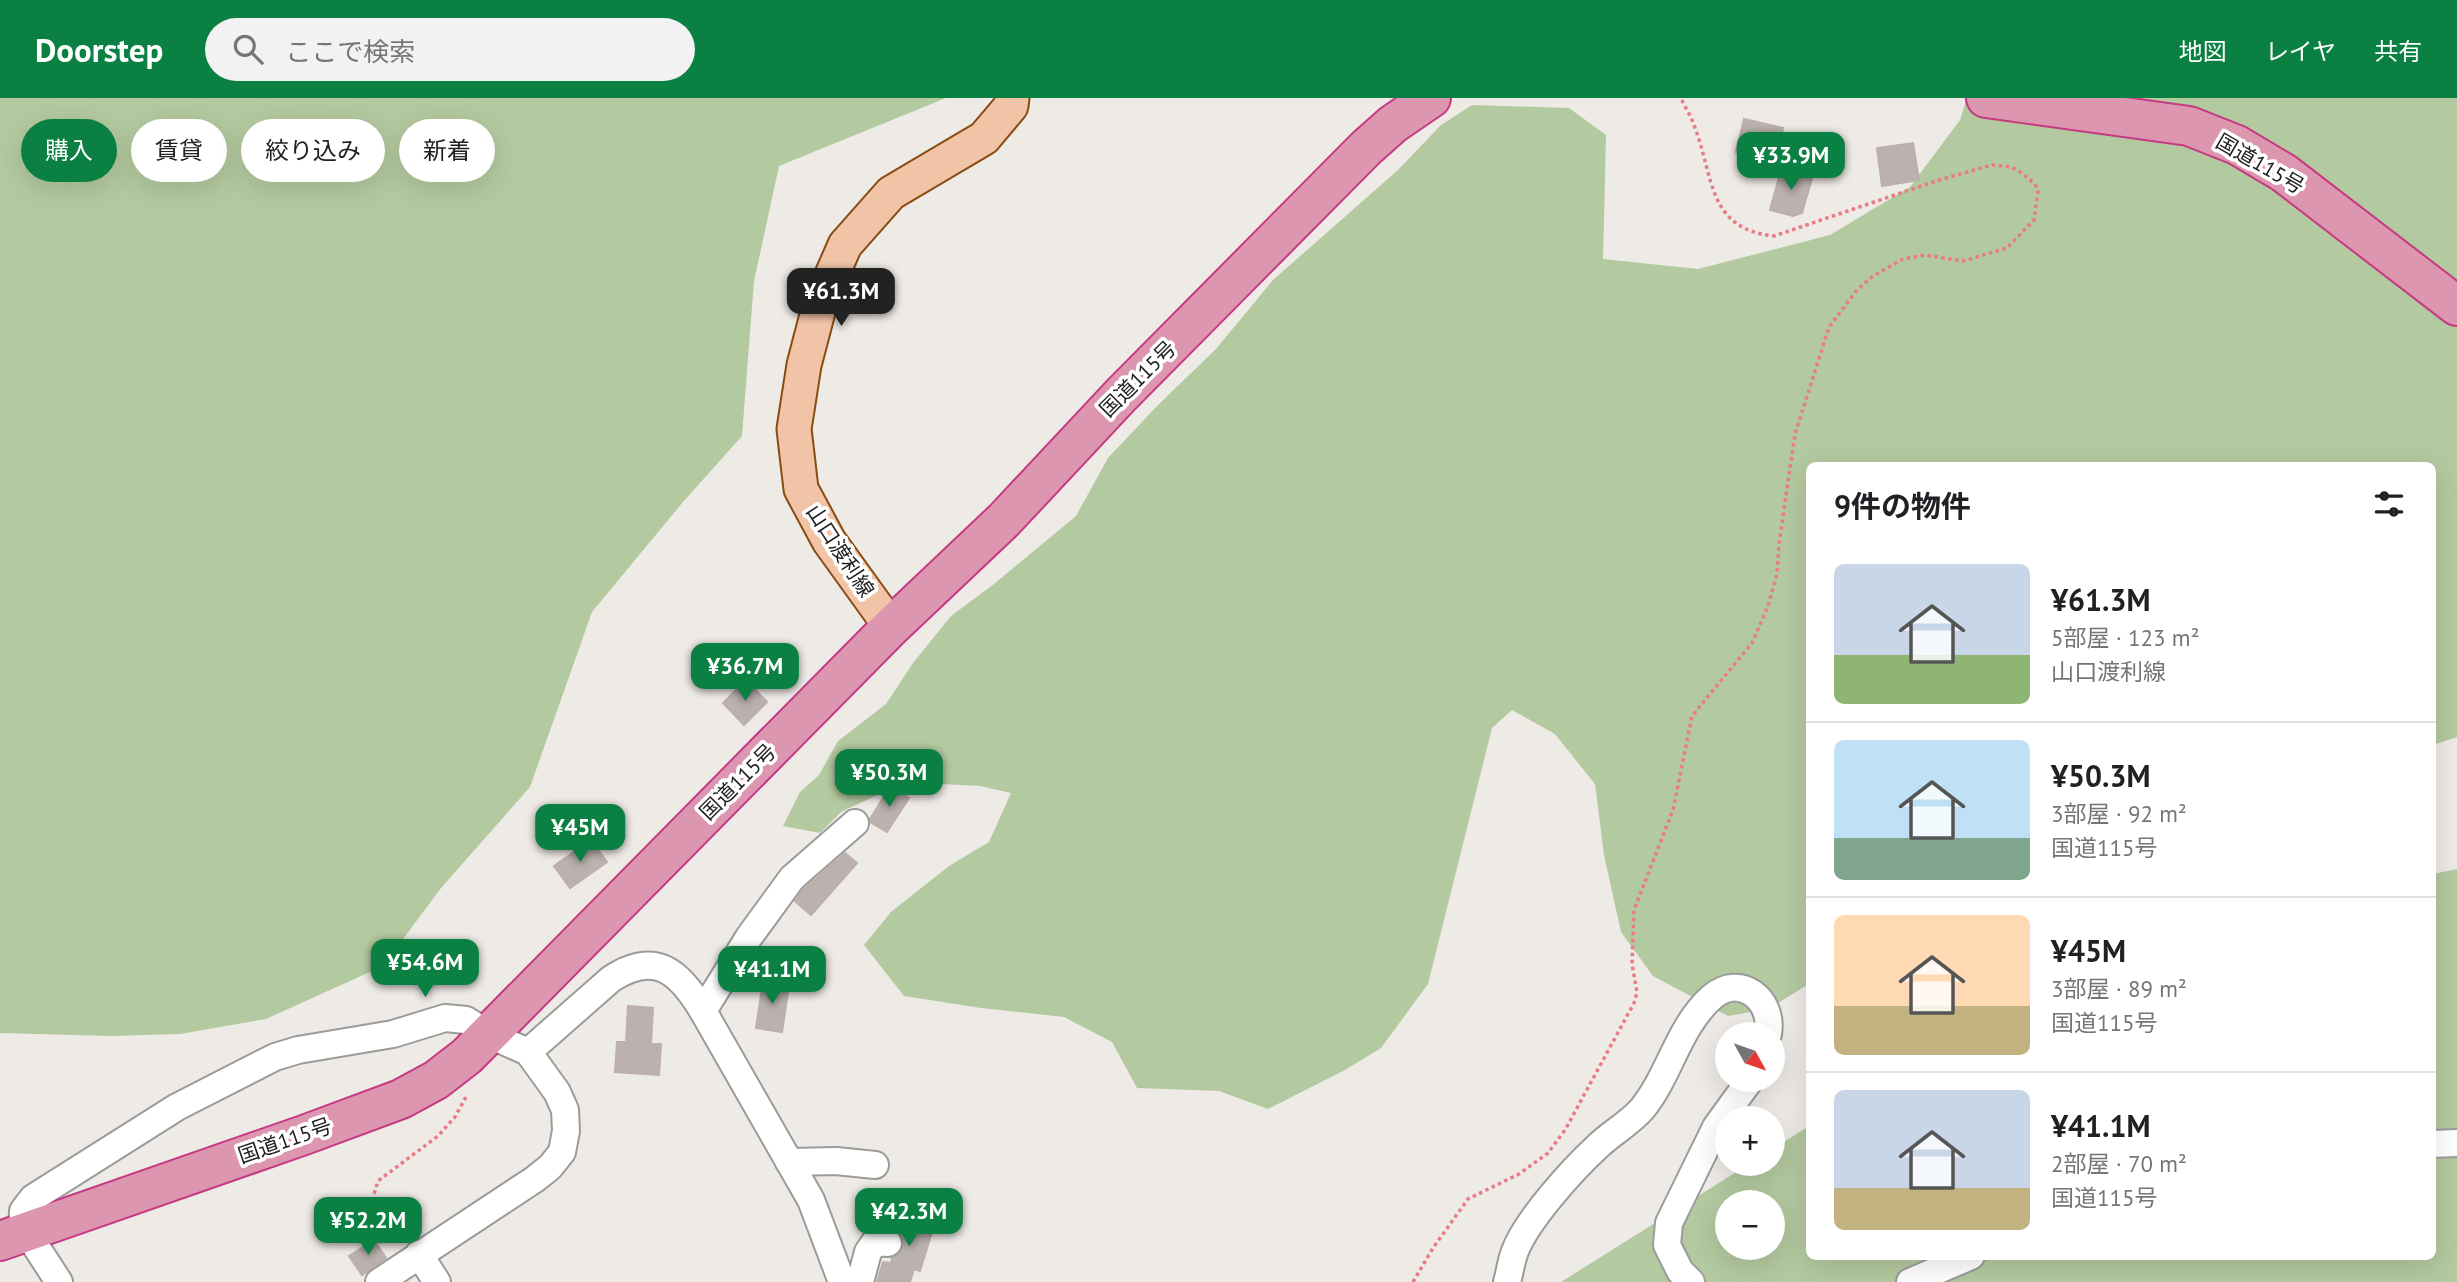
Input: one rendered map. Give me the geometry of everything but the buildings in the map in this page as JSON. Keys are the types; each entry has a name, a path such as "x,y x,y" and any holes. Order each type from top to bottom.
{"highway":[{"name":"国道115号","path":"18,1235 401,1099 436,1080 479,1046 891,626 1004,520 1121,395 1366,148 1393,124 1431,98"},
{"name":"国道115号","path":"1986,98 2083,105 2189,126 2237,145 2284,173 2457,306"}],"main road":[{"name":"山口渡利線","path":"891,626 829,541 801,489 794,429 804,365 821,300 845,245 891,193 984,138 1011,106 1012,98"}],"street":[{"path":"703,1011 749,937 792,878 855,823"},
{"path":"528,1052 623,971 644,964 662,966 671,972 690,989 811,1200 842,1282"},
{"path":"1507,1282 1513,1253 1523,1233 1597,1146 1641,1110 1662,1082 1683,1034 1712,998 1727,990 1743,989 1754,992 1768,1010 1768,1022"},
{"path":"59,1282 41,1256 18,1235 23,1211 33,1198 44,1190 177,1108 275,1058 298,1050 393,1034 445,1018 466,1020 479,1046 528,1052 557,1092 565,1110 566,1131 562,1152 550,1167 535,1179 416,1255 379,1282"},
{"path":"1691,1282 1680,1271 1667,1245 1669,1223 1716,1127 1741,1092"},
{"path":"2436,1144 2457,1143"},
{"path":"789,1161 836,1161 875,1165"},
{"path":"860,1282 868,1252 875,1242 888,1243"},
{"path":"416,1255 437,1282"},
{"path":"1910,1282 1962,1260"}],"path":[{"path":"1413,1282 1433,1248 1468,1199 1519,1174 1548,1153 1565,1130 1634,1003 1637,992 1632,964 1634,910 1673,810 1692,716 1752,643 1768,606 1777,574 1795,434 1829,327 1857,290 1872,276 1903,259 1925,255 1963,261 1989,255 2007,248 2034,220 2038,192 2035,184 2011,167 1992,165 1939,180 1774,236 1744,229 1728,218 1711,188 1695,127 1681,98"},
{"path":"416,1255 376,1202 374,1194 378,1181 438,1136 455,1117 468,1092 479,1046"}],"green space":[{"path":"0,98 946,98 779,166 754,281 742,436 592,612 530,787 441,888 383,966 266,1019 180,1034 111,1036 0,1033"},
{"path":"1967,98 2457,98 2457,737 2436,744 2436,462 1806,462 1806,986 1768,1009 1728,1016 1653,976 1621,932 1604,855 1595,784 1555,734 1512,710 1492,728 1428,984 1381,1048 1345,1070 1268,1109 1219,1091 1137,1088 1112,1042 1064,1017 904,996 864,945 891,912 949,866 989,842 1011,793 980,786 905,782 841,812 820,833 783,826 800,792 819,775 838,741 886,704 913,663 951,616 1076,516 1108,458 1216,349 1273,280 1398,170 1441,125 1472,105 1569,108 1606,135 1603,259 1698,269 1830,235 1910,187 1960,120"},
{"path":"2457,869 2457,1282 1561,1282 1730,1176 1785,1176 1785,1141 1806,1128 1806,1260 2436,1260 2436,873"}]}
